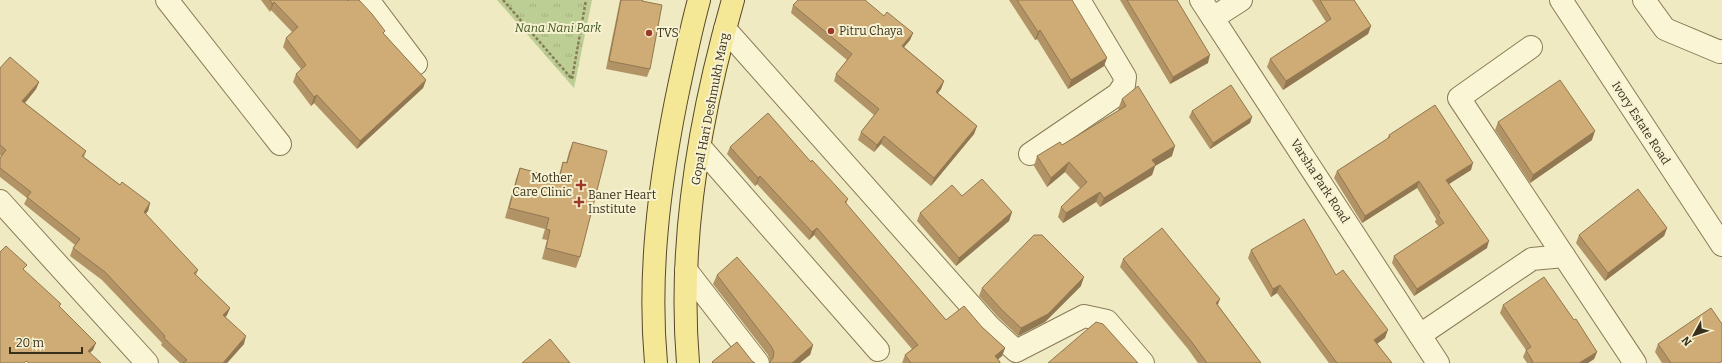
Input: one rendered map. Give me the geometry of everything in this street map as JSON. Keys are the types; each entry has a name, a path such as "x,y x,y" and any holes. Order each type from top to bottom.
{"main road":[{"path":"656,363 653,276 665,158 682,70 699,0"},
{"name":"Gopal Hari Deshmukh Marg","path":"688,363 686,270 697,163 714,77 733,0"}],"street":[{"path":"167,0 280,144"},
{"path":"368,0 416,64"},
{"path":"1030,154 1118,94 1124,85 1125,77 1079,0"},
{"path":"1207,9 1241,0"},
{"name":"Ivory Estate Road","path":"1561,0 1722,246"},
{"path":"1644,0 1665,29 1720,52 1722,51"},
{"name":"Varsha Park Road","path":"1207,9 1438,363"},
{"path":"725,29 989,326 1016,351 1084,316 1107,321 1143,363"},
{"path":"1531,47 1459,98 1635,363"},
{"path":"700,147 878,350"},
{"path":"0,201 147,363"},
{"path":"1420,335 1532,259 1564,256"},
{"path":"686,270 758,363"}],"path":[{"path":"503,0 572,79 586,0"}],"green space":[{"name":"Nana Nani Park","path":"497,0 592,0 574,88"}],"building":[{"path":"270,0 359,0 385,31 383,33 426,80 360,141 317,95 314,97 296,74 306,65 286,38 298,27 274,2 272,4"},
{"path":"621,0 643,0 642,1 662,5 650,69 609,61"},
{"path":"798,0 865,0 884,16 887,12 913,33 902,46 944,81 936,92 977,126 934,178 884,136 877,145 861,132 879,109 836,74 852,54 793,5"},
{"path":"1017,0 1072,0 1107,58 1071,80 1040,30 1038,32"},
{"path":"1127,0 1177,0 1210,55 1173,77"},
{"path":"1320,0 1354,0 1371,26 1286,81 1270,59 1331,19"},
{"path":"10,57 39,82 22,101 86,151 82,156 120,185 122,182 150,203 144,212 198,270 194,273 230,308 223,315 246,336 223,363 183,363 187,360 164,338 165,336 105,272 73,248 80,239 27,197 31,192 0,168 0,158 6,150 0,145 0,68"},
{"path":"1560,80 1595,131 1533,175 1498,122"},
{"path":"1231,85 1252,117 1213,143 1192,111"},
{"path":"1138,86 1175,146 1152,160 1156,165 1104,198 1100,192 1066,213 1061,207 1087,182 1069,162 1051,178 1037,156 1060,142 1062,145 1126,106 1122,99"},
{"path":"1435,105 1473,163 1446,180 1489,241 1417,289 1394,256 1444,223 1438,215 1440,213 1419,181 1365,216 1337,171 1390,137 1389,135"},
{"path":"768,113 811,162 812,160 848,199 845,202 946,320 964,306 982,327 1005,348 995,356 1000,363 911,363 905,355 918,345 817,228 812,232 760,176 758,178 730,147"},
{"path":"573,142 607,151 580,257 546,248 550,230 546,229 549,218 509,208 520,168 559,179 563,162 567,163"},
{"path":"982,179 1012,212 959,258 920,213 952,185 962,196"},
{"path":"1638,189 1667,228 1608,273 1579,235"},
{"path":"1304,219 1336,275 1343,270 1388,330 1374,340 1392,363 1337,363 1280,285 1273,289 1251,250"},
{"path":"1162,228 1220,299 1216,303 1261,363 1207,363 1191,341 1123,259"},
{"path":"1034,235 1042,235 1084,277 1048,314 1021,328 982,288"},
{"path":"6,246 27,265 23,269 61,304 59,306 96,343 88,351 101,363 29,363 26,361 24,363 0,363 0,252"},
{"path":"737,257 813,345 792,363 769,363 773,358 774,352 771,346 717,275"},
{"path":"1544,277 1574,320 1576,319 1597,352 1579,363 1531,363 1533,362 1526,350 1531,347 1503,305"},
{"path":"1711,308 1722,324 1722,361 1719,363 1671,363 1658,344"},
{"path":"1096,322 1103,324 1138,363 1048,363"},
{"path":"550,339 570,363 522,363"},
{"path":"737,342 755,363 712,362"}],"place":[{"name":"Pitru Chaya","path":"831,31"},
{"name":"TVS","path":"649,33"},
{"name":"Mother Care Clinic","path":"581,185"},
{"name":"Baner Heart Institute","path":"579,202"}]}
